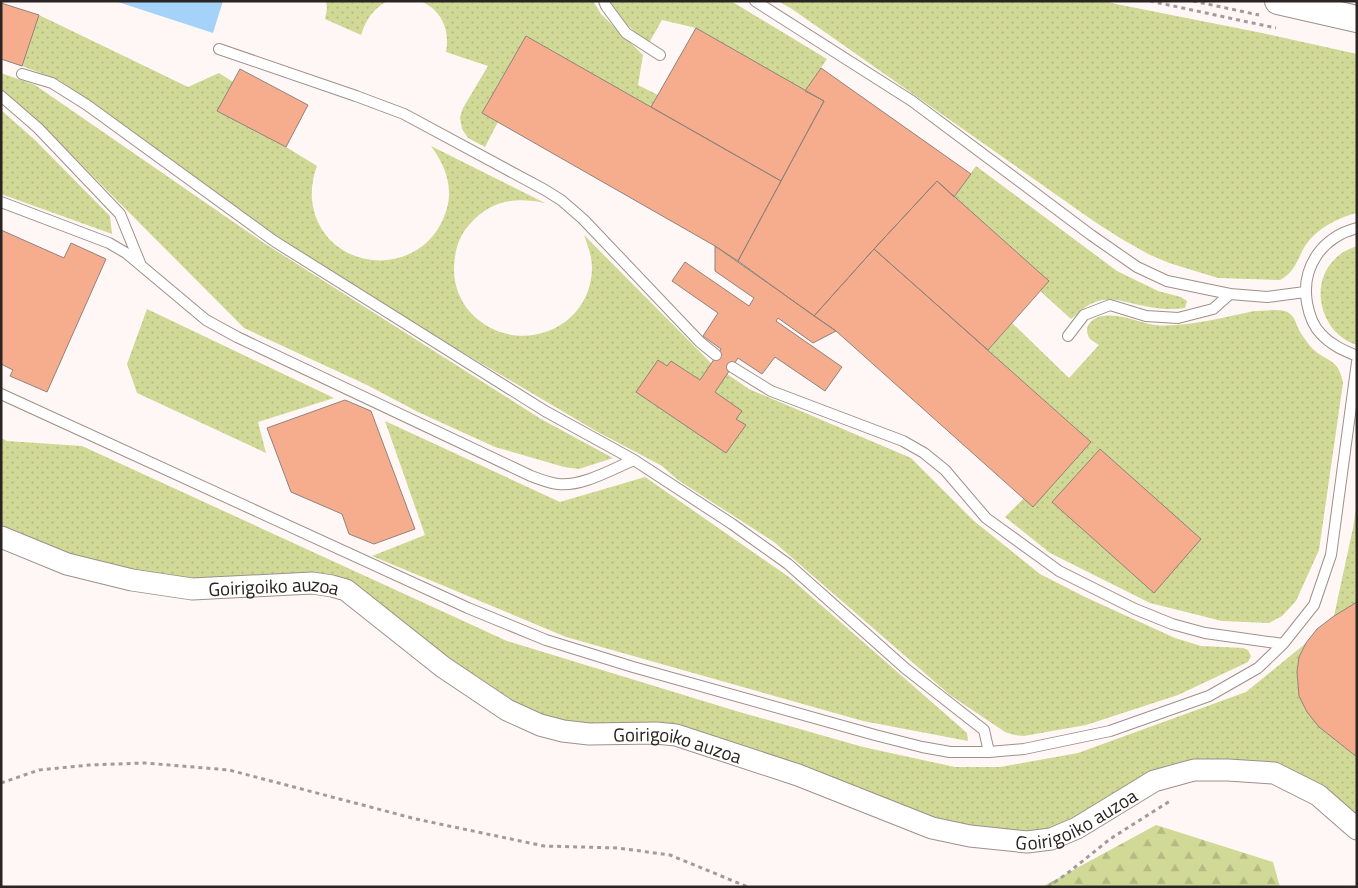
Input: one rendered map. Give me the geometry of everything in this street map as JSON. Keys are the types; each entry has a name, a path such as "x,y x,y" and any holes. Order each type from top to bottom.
{"street":[{"path":"1278,1 1357,19"},
{"name":"Goirigoiko auzoa","path":"1,537 67,564 132,580 192,590 312,583 346,590 443,667 507,710 540,725 563,731 589,734 656,733 676,735 798,775 932,828 970,836 1027,842 1051,839 1077,828 1154,781 1194,770 1228,770 1274,773 1318,795 1357,829"}],"lane":[{"path":"604,1 626,33 660,55"},
{"path":"755,1 912,101 1137,267 1167,281 1230,294 1267,297 1305,292"},
{"path":"218,49 404,114 545,190 561,200 583,220 700,342 716,355"},
{"path":"22,74 52,83 87,106 274,241 545,410 634,460 732,524 788,564 906,669 984,730 989,752"},
{"path":"1,96 38,128 120,214 142,266"},
{"path":"1,202 109,243 126,253 206,320 237,337 531,476 557,484 574,484 634,460"},
{"path":"1357,228 1335,236 1319,251 1309,270 1305,292 1309,314 1320,333 1337,348 1357,356"},
{"path":"1068,336 1084,315 1110,305 1146,316 1178,318 1213,310 1230,294"},
{"path":"1,394 468,608 546,640 633,667 922,747 950,752 989,752 1024,749 1110,731 1209,696 1258,668 1283,644 1314,605 1331,555 1357,362"},
{"path":"732,367 772,391 903,441 924,454 945,470 986,518 1059,571 1135,609 1172,624 1205,633 1283,644"}],"path":[{"path":"1150,1 1282,29"},
{"path":"1,782 39,770 89,765 146,764 229,770 416,819 544,846 618,848 670,855 748,887"},
{"path":"1048,887 1110,840 1178,797"}],"green space":[{"path":"326,1 388,1 378,7 371,15 361,35 325,19"},
{"path":"421,1 593,1 601,14 643,55 638,85 658,95 651,107 526,36 482,113 498,122 485,147 468,138 462,129 460,117 463,108 488,66 446,52 447,36 443,22 434,10"},
{"path":"609,1 731,1 827,59 805,91 696,28 662,20 649,43 627,24"},
{"path":"778,1 1106,1 1357,54 1357,213 1335,221 1315,234 1305,246 1298,261 1289,273 1280,280 1218,278 1169,263 1148,254 1095,222"},
{"path":"39,15 188,87 219,73 233,82 218,111 286,147 317,166 314,174 312,200 319,224 332,242 350,254 371,260 392,259 413,252 431,238 444,217 449,198 449,189 445,171 431,146 545,203 523,200 495,205 477,217 459,240 454,264 456,287 466,308 488,326 507,334 527,336 547,332 564,322 579,308 588,290 592,268 590,252 584,235 711,363 749,389 911,458 974,521 1040,574 1085,597 1175,638 1201,646 1243,648 1248,650 1251,656 1248,662 1178,695 1086,725 1024,736 1005,732 950,695 774,542 678,480 662,466 596,431 457,349 298,251 59,80 22,66"},
{"path":"1,73 35,85 264,243 541,419 613,458 579,469 564,467 495,447 244,328 47,130 1,90"},
{"path":"1,110 35,140 110,216 112,234 1,194"},
{"path":"976,166 1117,271 1158,291 1181,297 1187,301 1185,308 1158,308 1117,300 1107,300 1090,304 1071,319 1040,291 1049,281 954,197"},
{"path":"1357,246 1357,345 1345,340 1327,321 1321,296 1322,283 1326,271 1339,255"},
{"path":"147,309 334,398 258,422 266,453 137,393 127,364"},
{"path":"1254,311 1286,311 1291,315 1310,346 1338,368 1343,383 1319,550 1296,601 1282,616 1269,623 1222,621 1150,603 1050,553 1005,517 1024,498 1033,506 1091,442 988,350 1012,323 1069,378 1099,345 1089,337 1087,328 1090,322 1099,317 1108,315 1166,326"},
{"path":"385,421 560,502 645,477 789,577 967,733 968,741 863,721 566,637 372,556 425,535"},
{"path":"1,438 7,441 82,446 507,641 736,711 863,747 955,767 1000,767 1078,753 1246,692 1306,643 1299,657 1297,672 1299,696 1319,727 1357,757 1357,829 1274,773 1194,770 1077,828 970,836 698,742 540,725 345,590 192,589 1,537"},
{"path":"1357,502 1357,602 1334,616 1353,528"},
{"path":"1156,825 1273,862 1280,887 1042,887"}],"water":[{"path":"115,1 223,1 213,33"}],"building":[{"path":"1,3 39,15 22,66 1,59"},
{"path":"696,28 824,101 781,181 651,107"},
{"path":"526,36 781,181 738,261 482,113"},
{"path":"821,68 971,174 954,197 937,181 814,316 738,261 824,101 805,91"},
{"path":"240,69 308,105 286,147 217,111"},
{"path":"937,181 1049,281 988,350 874,249"},
{"path":"1,230 64,258 71,243 106,259 47,392 10,376 13,370 1,364"},
{"path":"715,246 836,331 813,343 778,318 776,321 842,367 825,391 775,357 762,374 738,358 715,392 742,411 736,419 746,425 726,453 636,392 658,360 667,366 671,361 700,380 721,349 703,336 718,313 672,281 685,262 749,306 754,298 715,271"},
{"path":"874,249 1091,442 1033,507 836,331 814,316"},
{"path":"345,400 371,411 415,529 374,544 349,534 342,514 291,492 267,428"},
{"path":"1100,449 1201,539 1154,593 1052,502"},
{"path":"1357,602 1357,757 1319,727 1307,712 1299,696 1297,672 1299,657 1306,643 1317,629"}]}
